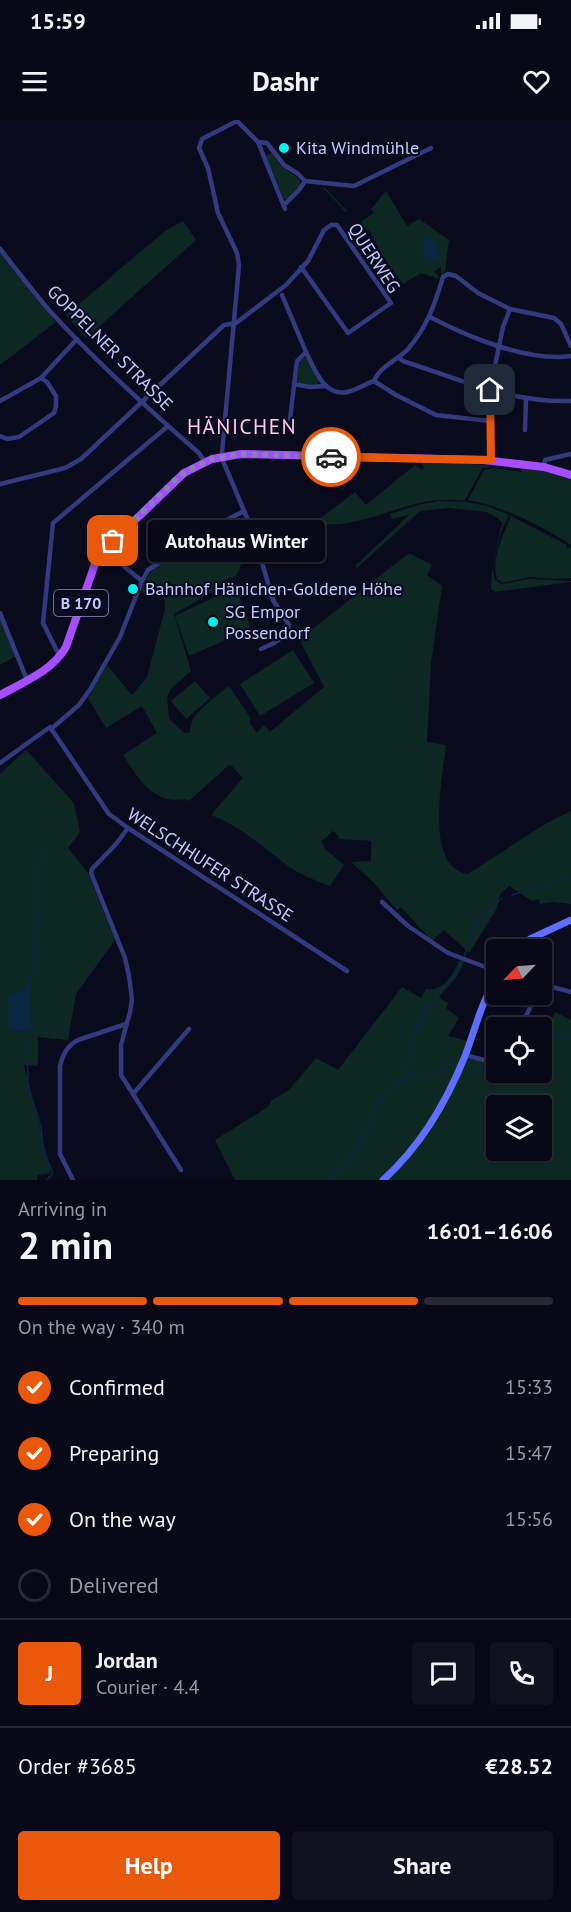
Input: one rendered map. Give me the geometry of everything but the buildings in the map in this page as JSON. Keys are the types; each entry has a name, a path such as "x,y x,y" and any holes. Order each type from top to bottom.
{"main road":[{"name":"B 170","path":"0,695 48,668 60,657 66,647 94,564 104,550 176,479 205,462 223,456 241,454 491,460 544,467 571,475"},
{"path":"530,939 571,920"},
{"path":"383,1180 423,1137 449,1091 486,998"}],"street":[{"path":"261,649 279,640 287,633 289,625 273,600 258,546 223,456 236,323 239,265 237,253 218,213 208,168 199,148 202,139 237,120 258,142 284,207 305,181"},
{"path":"258,142 267,142 284,165 305,181 354,186 431,148"},
{"name":"QUERWEG","path":"0,484 74,464 224,325 236,323 285,285 301,267 308,261 324,230 331,225 337,225 391,303 348,333 301,267"},
{"name":"GOPPELNER STRASSE","path":"0,249 49,310 141,403 199,453 205,462"},
{"path":"282,295 306,352 326,386 339,393 374,381 381,371 399,358 421,332 430,317 445,275 456,276 478,293 510,309 554,318 561,324 571,346"},
{"path":"491,460 490,390 499,345 510,309"},
{"path":"430,317 499,345 540,356 571,356"},
{"path":"0,401 41,378 77,339"},
{"path":"290,419 297,361 306,352"},
{"path":"399,358 490,390 526,399 571,401"},
{"path":"0,436 6,440 19,437 54,413 56,396 47,382 41,378"},
{"path":"374,381 435,415 490,421"},
{"path":"294,384 310,387 326,386"},
{"path":"525,430 526,399"},
{"path":"60,657 42,623 53,523 168,426"},
{"path":"544,467 545,460 571,454"},
{"path":"0,763 50,727 51,729 79,705 120,637 142,581 154,565 195,538 244,511"},
{"path":"104,550 142,581"},
{"path":"0,613 27,680"},
{"name":"WELSCHHUFER STRASSE","path":"51,729 110,814 347,971"},
{"path":"128,828 91,873 129,976 132,999 120,1045 119,1065 122,1080 181,1170"},
{"path":"382,902 408,926 448,953 486,967"},
{"path":"552,987 571,992"},
{"path":"73,1180 60,1154 60,1066 63,1056 71,1044 78,1040 126,1024"},
{"path":"133,1094 189,1029"},
{"path":"465,1055 486,1060"}],"green space":[{"path":"272,153 280,165 300,180 300,185 288,199 284,199 266,156"},
{"path":"386,191 407,226 419,219 449,240 445,272 442,275 441,266 434,272 439,279 421,273 403,284 381,253 370,232 359,223 374,213 371,209"},
{"path":"183,221 196,240 86,338 66,315 165,231"},
{"path":"0,252 56,322 0,365"},
{"path":"306,358 319,380 317,385 300,384 297,381 300,359"},
{"path":"425,461 496,466 482,468 465,500 425,502 358,521 318,524 317,521 355,492 366,505 415,465 423,470 422,464"},
{"path":"495,468 521,472 522,468 537,469 571,478 571,545 522,518 495,507 468,500 484,470"},
{"path":"438,501 466,502 487,506 509,515 501,532 492,567 502,523 498,518 486,512 449,508 420,511 357,568 355,566 409,515 392,519 390,514"},
{"path":"511,516 567,545 566,548 571,548 571,578 529,577 507,582 497,579 497,555"},
{"path":"200,550 215,561 247,552 236,576 227,579 218,589 174,614 191,671 170,690 167,697 169,719 184,733 189,733 193,719 200,711 229,686 250,717 250,723 257,733 264,725 270,732 324,687 298,637 310,631 409,553 432,565 427,575 442,586 431,664 427,742 446,745 439,818 440,838 445,856 454,868 468,874 545,824 571,811 571,904 553,902 540,904 539,899 532,901 509,886 500,894 496,910 469,953 444,930 432,941 401,907 397,910 373,882 351,862 371,861 371,841 340,839 332,831 321,841 324,848 344,865 330,886 293,869 242,831 211,815 243,778 230,764 189,801 164,798 148,788 123,755 157,733 142,706 106,728 88,698 107,665 132,695 147,677 165,609 164,597 154,587 147,595 141,590 154,569 174,554 181,563"},
{"path":"492,567 495,580 501,584 529,579 571,582 495,592 491,589"},
{"name":"SG Empor Possendorf","path":"236,587 251,629 189,656 175,616"},
{"path":"0,616 16,656 0,665"},
{"name":"SG Empor Possendorf","path":"293,650 314,683 260,716 240,684"},
{"name":"SG Empor Possendorf","path":"195,681 210,698 186,719 171,701"},
{"path":"26,750 74,803 80,832 68,848 88,873 115,940 76,994 68,1040 38,1037 38,1066 24,1065 51,1173 37,1175 37,1180 0,1180 0,774","holes":["29,987 31,1031 9,1030 9,997"]},
{"path":"459,960 464,962 458,975 439,997 448,1003 446,1008 459,1018 448,1036 467,1041 433,1117 410,1149 380,1180 235,1180 215,1140 269,1106 271,1101 289,1090 316,1058 338,1070 402,987 421,998 426,989 438,988 447,981"},
{"path":"555,1012 571,1020 571,1180 386,1180 415,1150 466,1058 486,1062 486,1083 552,1083 552,1019"}],"water":[{"path":"427,238 434,241 440,256 437,260 430,259 422,251 423,241"},
{"path":"30,986 31,1031 9,1030 9,997"}],"waterway":[{"path":"324,188 346,211"},
{"path":"27,989 33,973 41,850"},
{"path":"512,895 571,876"},
{"path":"464,956 477,923 502,898"},
{"path":"331,1180 356,1150 369,1129 376,1107 389,1089 399,1085 407,1072 415,1030 461,964"},
{"path":"552,1040 571,1034"},
{"path":"27,1040 28,1085 41,1127 43,1150 53,1173 47,1180"},
{"path":"407,1072 435,1076 445,1063 457,1065"},
{"path":"464,1067 486,1070"}],"way so far":[{"path":"113,541 176,479 190,469 212,459 241,454 331,457"}],"place":[{"name":"Kita Windmühle","path":"284,148"},
{"name":"Autohaus Winter","path":"113,541"},
{"name":"Bahnhof Hänichen-Goldene Höhe","path":"133,589"},
{"name":"SG Empor Possendorf","path":"213,622"}],"district":[{"name":"HÄNICHEN","path":"242,427"}],"route":[{"path":"331,457 491,460 490,390"}]}
